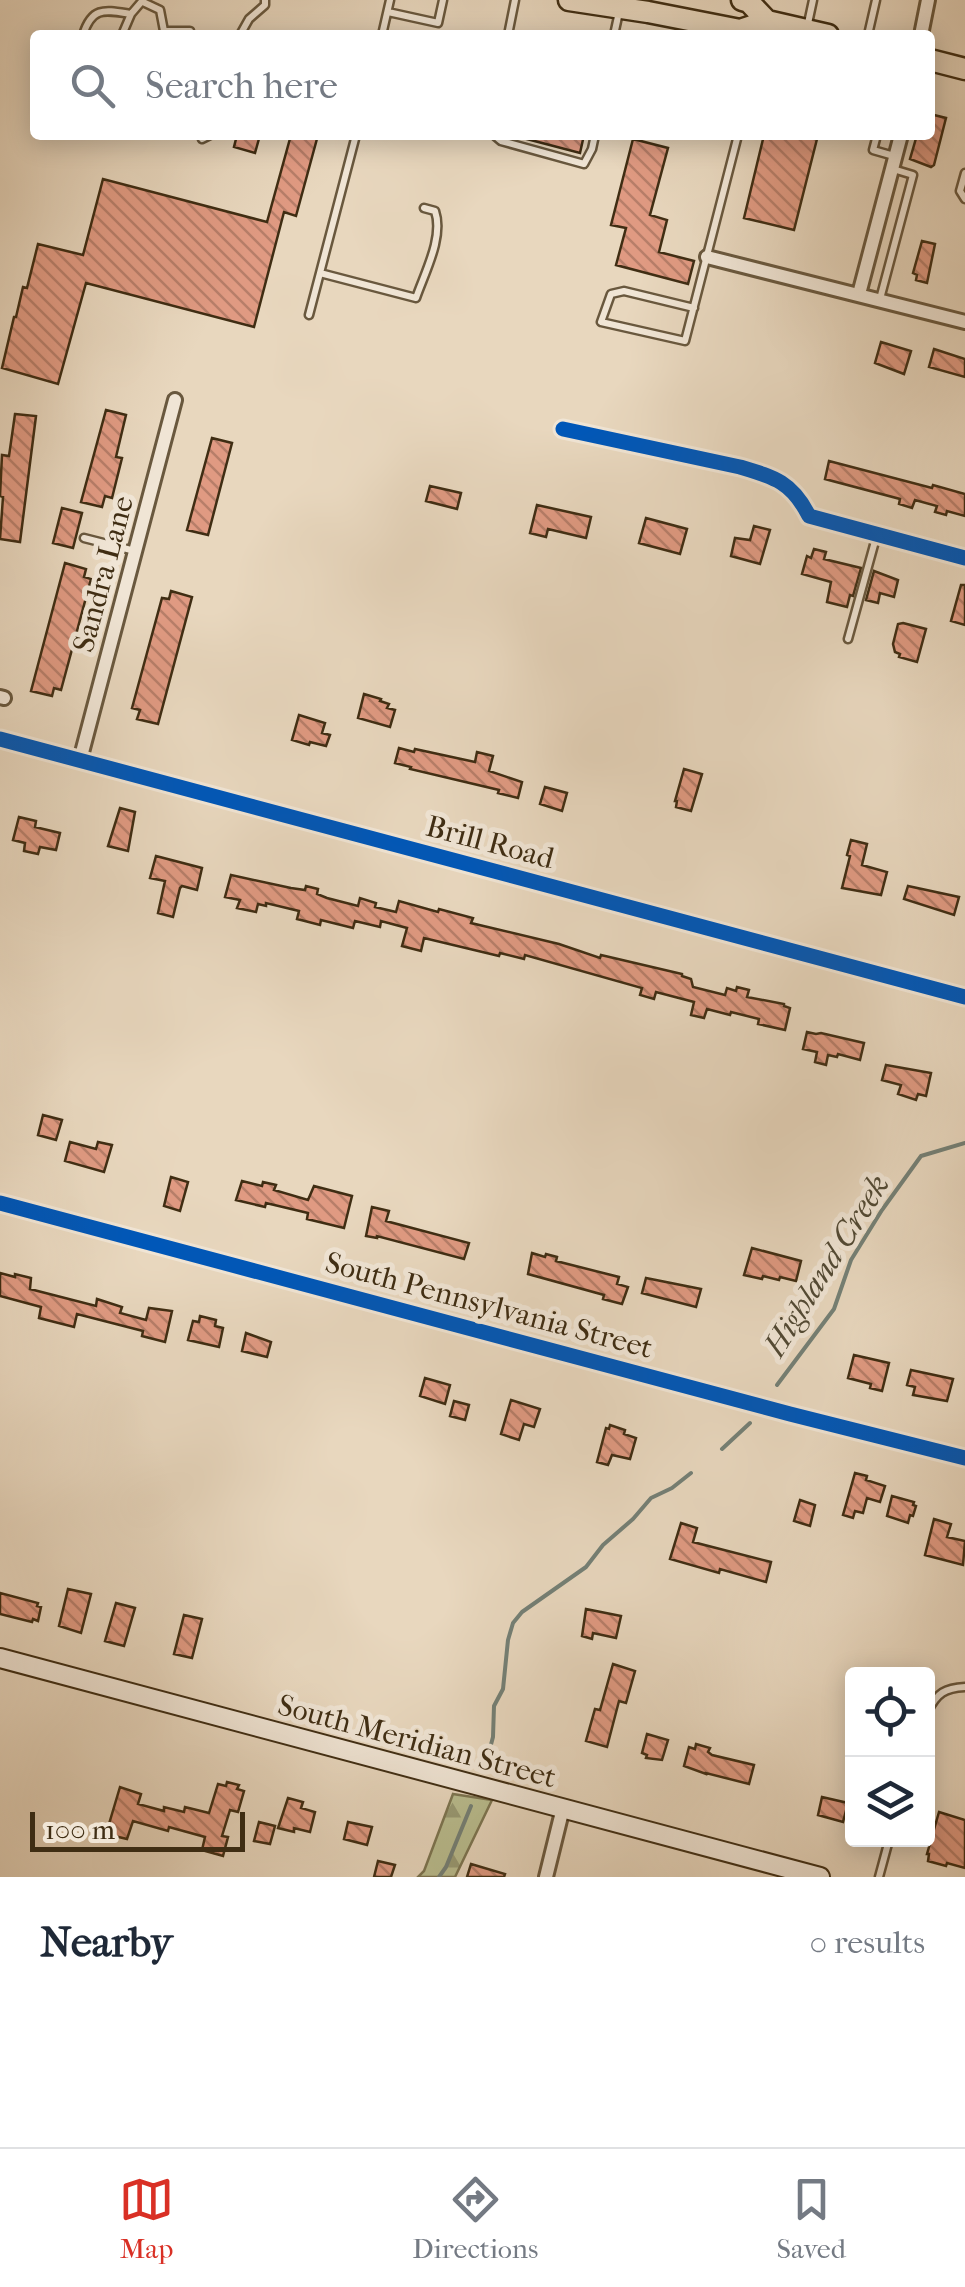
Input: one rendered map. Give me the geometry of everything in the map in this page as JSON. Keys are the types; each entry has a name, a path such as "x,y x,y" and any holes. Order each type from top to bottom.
{"main road":[{"path":"569,0 740,30 765,28 749,2 742,0"},
{"path":"935,61 965,69"},
{"name":"South Meridian Street","path":"0,1658 820,1877"}],"street":[{"path":"922,30 928,0"},
{"path":"859,294 900,140"},
{"path":"707,257 965,322"},
{"name":"Sandra Lane","path":"80,760 175,400"},
{"path":"563,429 766,475 785,483 802,500 810,516 965,558"},
{"name":"Brill Road","path":"0,739 965,997"},
{"name":"South Pennsylvania Street","path":"0,1203 965,1458"},
{"path":"546,1877 563,1808"}],"lane":[{"path":"243,30 265,0"},
{"path":"383,30 390,0"},
{"path":"388,12 438,24 443,0"},
{"path":"509,30 516,0"},
{"path":"806,30 814,0"},
{"path":"124,30 142,1 160,10 164,30"},
{"path":"869,30 873,1"},
{"path":"615,30 620,8"},
{"path":"85,30 93,14 106,10 131,14"},
{"path":"308,315 355,140"},
{"path":"500,140 584,164 594,140"},
{"path":"694,308 624,292 610,294 601,322 685,342 694,308 737,140"},
{"path":"876,140 873,150 914,175 880,300"},
{"path":"965,172 960,191 965,199"},
{"path":"320,272 416,298 439,223 435,210 424,208"},
{"path":"848,640 877,534"},
{"path":"84,538 135,551"},
{"path":"935,1696 951,1688 965,1687"},
{"path":"880,1877 888,1847"}],"green space":[{"path":"453,1794 492,1800 455,1877 418,1877 424,1871"}],"building":[{"path":"935,115 946,118 934,165 910,159 916,140 935,140"},
{"path":"236,140 259,140 255,153 234,147"},
{"path":"290,140 317,140 296,216 284,212 254,327 86,283 58,384 2,368 38,244 83,255 103,179 267,222"},
{"path":"531,140 583,140 580,153"},
{"path":"633,140 668,148 650,215 667,220 659,252 694,261 688,284 616,265 626,228 611,225"},
{"path":"763,140 817,140 794,230 744,218"},
{"path":"922,241 935,244 927,283 916,280 913,273"},
{"path":"881,342 911,351 904,374 875,363"},
{"path":"934,349 965,359 965,377 929,367"},
{"path":"106,410 126,415 116,457 122,458 112,498 105,496 102,507 81,502"},
{"path":"15,414 36,416 20,542 0,539 2,455 9,456"},
{"path":"212,438 232,443 208,535 187,530"},
{"path":"829,461 965,494 965,516 935,512 937,506 915,500 912,508 899,504 900,499 825,479"},
{"path":"430,486 461,493 457,509 426,501"},
{"path":"537,505 591,517 586,538 548,529 546,537 530,533"},
{"path":"62,508 82,513 73,548 53,543"},
{"path":"646,518 687,529 680,554 639,543"},
{"path":"754,526 770,530 760,564 731,556 735,538 750,540"},
{"path":"814,549 826,552 824,559 861,568 847,607 827,602 831,582 802,574 807,556 811,558"},
{"path":"65,563 86,569 84,577 91,579 61,690 54,688 52,696 31,691"},
{"path":"874,571 898,580 894,597 880,593 878,603 866,600"},
{"path":"961,585 965,585 965,625 951,621"},
{"path":"171,591 192,597 158,724 137,719 140,710 132,708 162,598 169,599"},
{"path":"898,624 926,629 917,662 895,652"},
{"path":"364,694 381,699 389,704 387,708 395,710 390,727 358,718"},
{"path":"299,715 325,723 322,733 330,735 326,746 292,740"},
{"path":"399,748 475,762 477,752 493,756 489,771 522,782 518,798 395,763"},
{"path":"684,769 702,774 691,811 676,807 675,801"},
{"path":"545,787 567,793 562,811 540,804"},
{"path":"120,808 135,812 128,851 108,846"},
{"path":"19,817 36,821 35,827 60,833 56,850 40,847 38,854 24,851 25,843 13,840"},
{"path":"851,840 867,844 862,865 887,872 881,895 842,888"},
{"path":"156,856 202,868 197,890 180,888 173,917 158,913 165,881 150,878"},
{"path":"231,875 291,888 305,890 306,886 318,889 317,894 327,898 358,906 360,898 396,912 399,901 438,912 439,909 473,918 471,923 600,958 601,955 682,974 691,979 693,987 725,995 727,988 749,990 747,997 790,1008 785,1030 731,1012 730,1015 707,1009 704,1018 691,1015 694,1002 656,992 654,999 640,995 642,988 525,955 524,959 500,953 499,956 424,938 421,951 402,946 407,928 381,921 380,927 355,921 353,928 297,919 299,911 266,903 258,904 256,912 237,908 240,900 225,897"},
{"path":"908,886 959,897 954,915 904,899"},
{"path":"807,1032 864,1043 860,1060 838,1054 828,1055 826,1065 815,1062 817,1052 803,1049"},
{"path":"886,1065 931,1073 926,1096 918,1094 916,1100 898,1094 901,1085 882,1080"},
{"path":"43,1115 62,1120 56,1140 38,1135"},
{"path":"70,1142 96,1149 98,1142 112,1145 104,1172 65,1161"},
{"path":"171,1177 188,1182 180,1211 164,1206"},
{"path":"242,1181 276,1185 274,1190 308,1200 314,1186 352,1196 344,1228 307,1219 308,1213 236,1200"},
{"path":"372,1207 389,1211 386,1221 469,1243 464,1259 366,1236"},
{"path":"752,1248 801,1261 796,1281 744,1275"},
{"path":"532,1253 619,1277 617,1284 628,1287 622,1304 603,1299 604,1295 528,1274"},
{"path":"0,1273 31,1278 30,1289 96,1306 97,1299 122,1307 120,1313 146,1320 149,1308 172,1311 165,1342 142,1336 143,1331 77,1314 74,1327 39,1318 41,1307 0,1296"},
{"path":"646,1278 701,1289 696,1307 642,1293"},
{"path":"200,1316 216,1320 215,1326 223,1328 219,1347 188,1340 193,1321 199,1322"},
{"path":"246,1333 271,1342 267,1357 242,1351"},
{"path":"854,1355 889,1363 882,1391 848,1378"},
{"path":"911,1370 953,1379 947,1401 913,1395 915,1387 907,1385"},
{"path":"425,1378 450,1385 445,1404 420,1396"},
{"path":"511,1400 540,1409 534,1427 524,1424 519,1440 501,1434"},
{"path":"454,1401 469,1405 465,1420 450,1416"},
{"path":"610,1425 636,1438 630,1459 612,1455 608,1465 597,1462"},
{"path":"855,1473 885,1486 880,1502 867,1498 863,1513 855,1511 853,1518 843,1515"},
{"path":"892,1496 914,1502 916,1506 908,1523 887,1516"},
{"path":"800,1500 815,1505 810,1526 794,1521"},
{"path":"934,1519 951,1524 947,1537 965,1541 963,1565 925,1555"},
{"path":"681,1523 697,1528 693,1542 771,1562 766,1582 670,1559"},
{"path":"68,1589 91,1594 81,1633 59,1626"},
{"path":"0,1593 38,1603 38,1621 0,1614"},
{"path":"116,1603 135,1608 124,1646 105,1641"},
{"path":"586,1609 621,1616 616,1638 593,1633 592,1639 582,1636"},
{"path":"184,1615 202,1619 192,1658 174,1654"},
{"path":"613,1664 635,1671 626,1703 619,1701 607,1747 586,1741"},
{"path":"647,1734 668,1740 662,1760 646,1758 642,1753"},
{"path":"696,1744 710,1748 708,1752 712,1755 754,1765 749,1784 684,1766 689,1747 695,1749"},
{"path":"227,1782 244,1791 238,1812 230,1810 222,1836 228,1837 223,1856 202,1850 205,1837 169,1827 168,1831 133,1821 127,1839 106,1834 120,1787 141,1794 138,1804 164,1811 164,1807 184,1812 185,1807 209,1813 218,1784 226,1786"},
{"path":"822,1797 845,1802 843,1822 818,1815"},
{"path":"288,1798 303,1802 301,1808 315,1812 310,1832 278,1828"},
{"path":"939,1812 965,1820 965,1868 928,1861 929,1847 935,1847"},
{"path":"259,1822 275,1826 270,1844 254,1841"},
{"path":"348,1822 372,1827 367,1845 344,1839"},
{"path":"378,1861 395,1865 391,1877 374,1877"},
{"path":"471,1864 505,1874 504,1877 467,1877"}],"waterway":[{"name":"Highland Creek","path":"777,1385 834,1309 851,1260 921,1156 965,1143"},
{"name":"Highland Creek","path":"722,1449 750,1423"},
{"name":"Highland Creek","path":"484,1771 513,1623 522,1612 586,1567 651,1498 691,1473"},
{"name":"Highland Creek","path":"439,1877 471,1806"}],"cycle path":[{"path":"563,429 740,467 789,488 809,516 965,558"},
{"path":"0,739 965,997"},
{"path":"0,1203 965,1458"}]}
